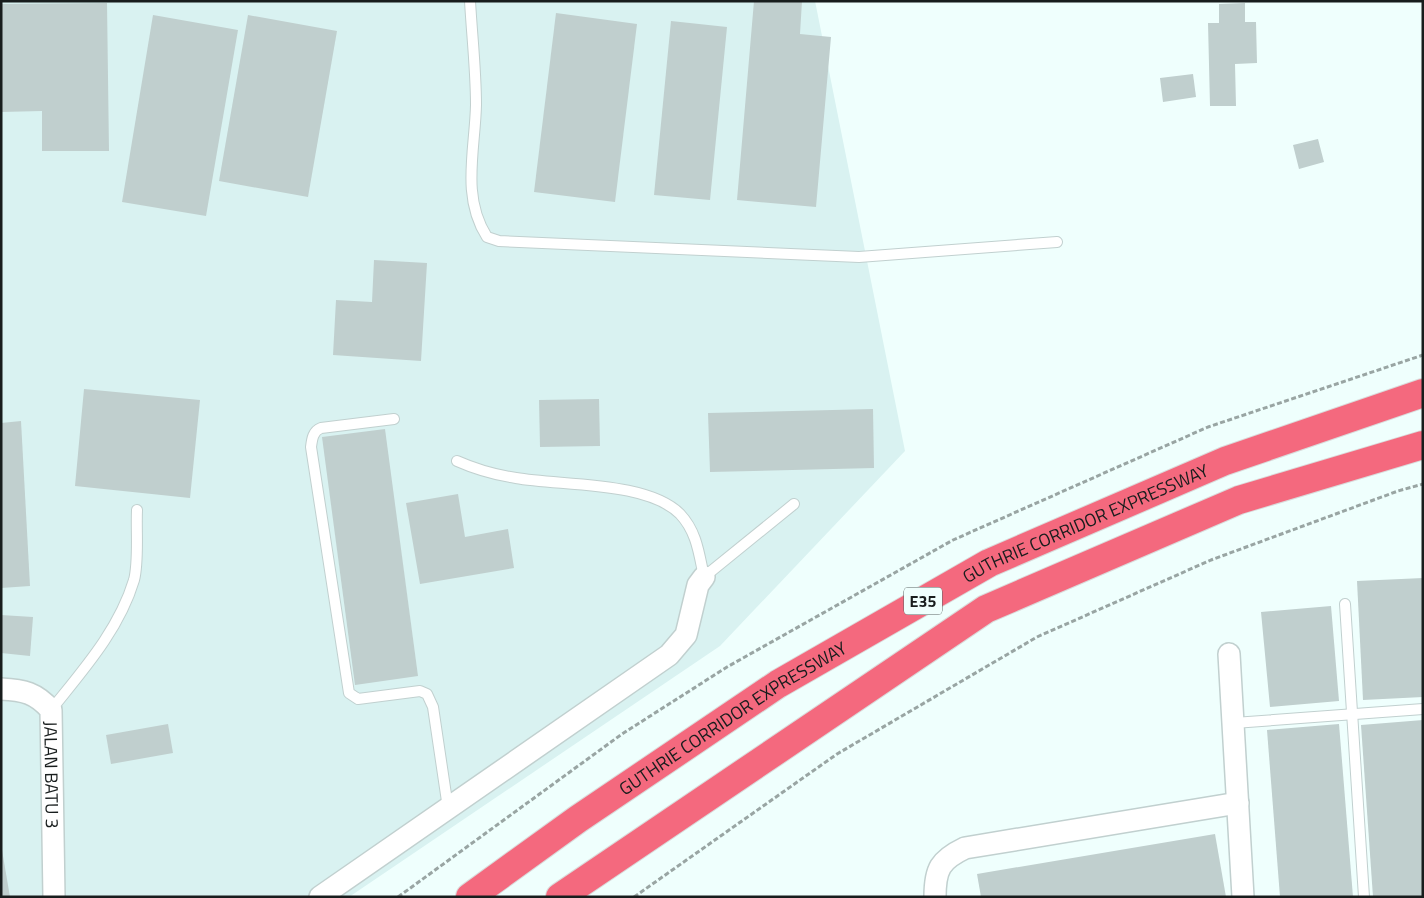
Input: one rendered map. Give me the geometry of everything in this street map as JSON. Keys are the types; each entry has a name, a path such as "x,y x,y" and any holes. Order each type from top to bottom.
{"highway":[{"name":"GUTHRIE CORRIDOR EXPRESSWAY","path":"470,897 578,819 778,684 989,563 1225,461 1423,393"},
{"name":"E35","path":"560,897 986,609 1239,500 1423,445"}],"street":[{"path":"320,897 669,655 686,635 698,585 704,577"},
{"path":"1229,654 1243,897"},
{"name":"JALAN BATU 3","path":"1,690 13,690 39,696 51,710 54,897"},
{"path":"935,897 935,878 947,857 965,848 1238,803"}],"lane":[{"path":"470,1 476,106 471,157 472,194 479,225 487,237 499,241 859,257 1057,242"},
{"path":"394,419 321,428 317,430 312,439 312,447 349,693 358,699 420,691 427,694 433,707 448,808"},
{"path":"457,461 514,478 646,494 671,506 681,516 695,537 704,577 794,504"},
{"path":"51,710 95,654 120,615 134,578 137,510"},
{"path":"1345,604 1364,897"},
{"path":"1234,723 1423,709"}],"path":[{"path":"634,897 837,754 1037,637 1211,560 1398,491 1423,484"}],"shaded area":[{"path":"1,1 815,1 905,451 720,646 349,897 1,897"}],"building":[{"path":"754,1 802,1 800,34 831,37 816,207 737,200"},
{"path":"107,3 109,151 42,151 42,111 1,112 1,4"},
{"path":"1245,3 1245,22 1256,22 1257,63 1235,64 1236,106 1210,106 1208,23 1219,23 1219,4"},
{"path":"556,13 637,24 615,202 534,192"},
{"path":"153,15 238,30 206,216 122,202"},
{"path":"248,15 337,31 308,197 219,181"},
{"path":"671,21 727,27 710,200 654,195"},
{"path":"1193,74 1196,97 1163,102 1160,78"},
{"path":"1318,139 1324,162 1299,169 1293,145"},
{"path":"374,260 427,263 421,361 333,355 336,300 372,302"},
{"path":"84,389 200,400 190,498 75,486"},
{"path":"599,399 600,446 540,447 539,400"},
{"path":"873,409 874,468 710,472 708,413"},
{"path":"21,421 30,586 1,588 1,423"},
{"path":"385,429 418,676 355,685 322,437"},
{"path":"458,494 465,537 508,529 514,568 420,584 406,503"},
{"path":"1423,578 1423,697 1363,700 1357,581"},
{"path":"1331,606 1339,701 1270,707 1261,612"},
{"path":"1,615 33,617 30,656 1,653"},
{"path":"1423,720 1423,897 1373,897 1361,725"},
{"path":"168,724 173,753 111,764 106,735"},
{"path":"1339,724 1353,897 1280,897 1267,730"},
{"path":"1215,834 1226,897 981,897 977,874"},
{"path":"2,850 10,897 1,897"}]}
